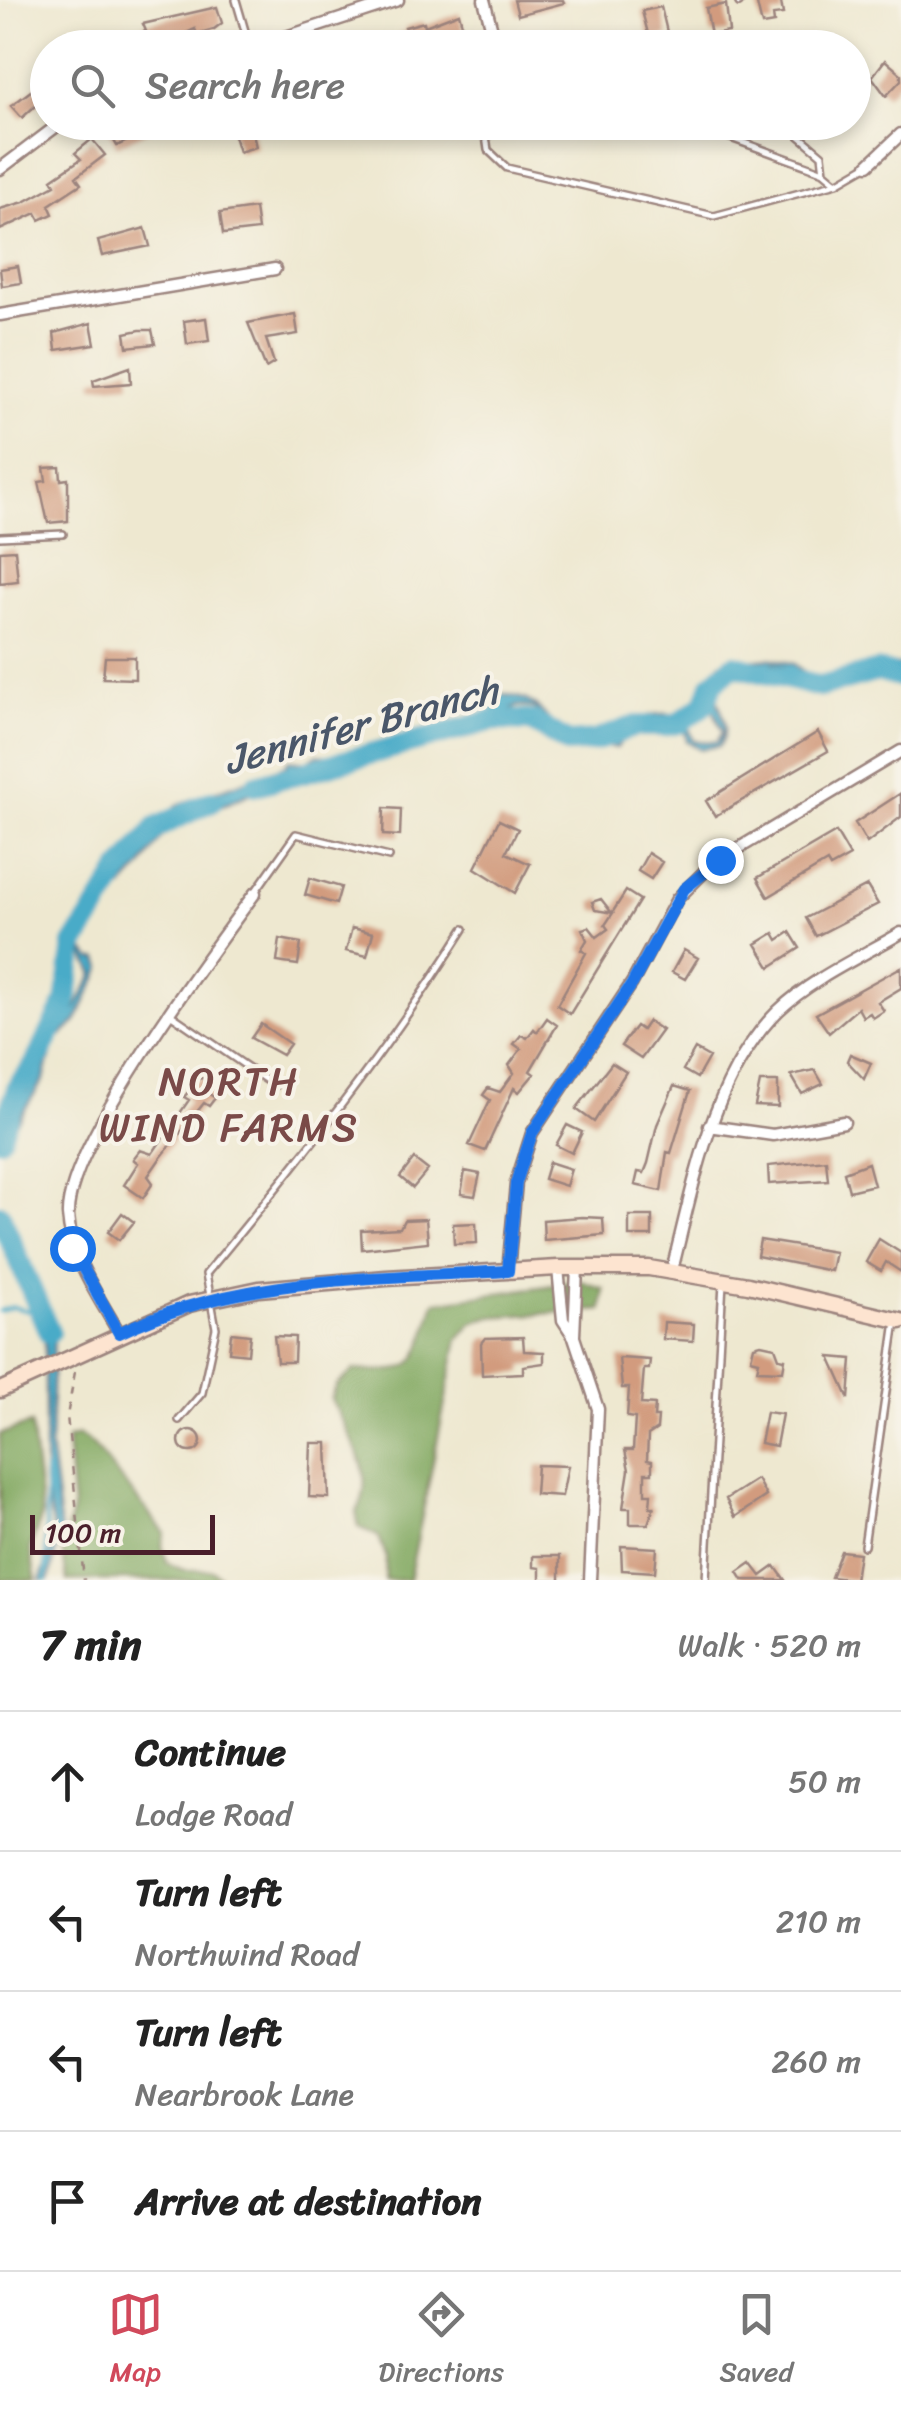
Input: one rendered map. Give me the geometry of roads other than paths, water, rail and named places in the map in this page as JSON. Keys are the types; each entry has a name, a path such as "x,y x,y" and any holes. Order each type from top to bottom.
{"street":[{"path":"306,30 398,0"},
{"path":"484,0 492,30"},
{"path":"868,165 901,134"},
{"path":"0,169 38,140"},
{"path":"0,315 275,269"},
{"path":"508,1271 516,1183 532,1133 632,984 684,889 720,860 901,750"},
{"path":"119,1333 72,1248 68,1211 71,1185 197,968 255,893"},
{"path":"672,1270 708,1126 753,1044 776,1012 901,933"},
{"path":"708,1126 774,1135 844,1122"},
{"path":"558,1268 563,1320 574,1337 598,1409 590,1580"},
{"path":"0,1390 119,1333 207,1298 310,1284 558,1268 672,1270 898,1321"},
{"path":"574,1337 577,1268"}],"lane":[{"path":"236,0 245,30"},
{"path":"487,140 488,150 507,168 714,216 837,183 868,165"},
{"path":"736,140 824,172 837,183"},
{"path":"805,140 822,155 824,172"},
{"path":"0,538 63,534"},
{"path":"255,893 296,834 389,858"},
{"path":"179,1420 202,1393 216,1328 207,1298 206,1274 282,1182 430,982 464,929"},
{"path":"169,1013 274,1086"},
{"path":"706,1580 723,1280"},
{"path":"864,1546 898,1321"}],"water":[{"name":"Jennifer Branch","path":"769,658 794,664 822,687 880,665 901,665 901,670 883,668 829,694 773,663 718,679 714,688 725,731 719,746 699,749 687,741 684,726 667,716 630,726 617,748 600,746 581,752 558,739 534,708 518,706 469,737 383,751 301,771 226,804 176,816 141,868 87,926 83,949 92,959 99,959 102,968 76,1022 54,1042 44,1079 0,1148 5,1124 37,1076 50,1035 77,1006 94,974 78,944 85,916 119,887 142,858 151,833 177,805 285,766 289,760 307,762 318,754 332,758 385,740 473,729 489,718 499,694 517,697 539,708 559,732 581,747 657,714 685,718 694,741 717,742 723,732 708,698 720,663"},
{"path":"0,1219 23,1249 54,1332 50,1445 61,1532 49,1580 40,1580 55,1541 45,1484 45,1328 21,1252 3,1233"}],"waterway":[{"name":"Jennifer Branch","path":"256,785 494,720 532,721 568,743 595,741 635,726 679,723 705,704 712,684 734,665 820,687 878,671 901,677"},
{"name":"Jennifer Branch","path":"0,1138 18,1086 34,1066 66,1002 74,945 120,872 156,828 212,801"},
{"name":"Jennifer Branch","path":"0,1215 49,1332"},
{"path":"0,1311 13,1307 43,1315"},
{"name":"Jennifer Branch","path":"46,1470 46,1580"}],"district":[{"name":"NORTH WIND FARMS","path":"229,1104"}]}
